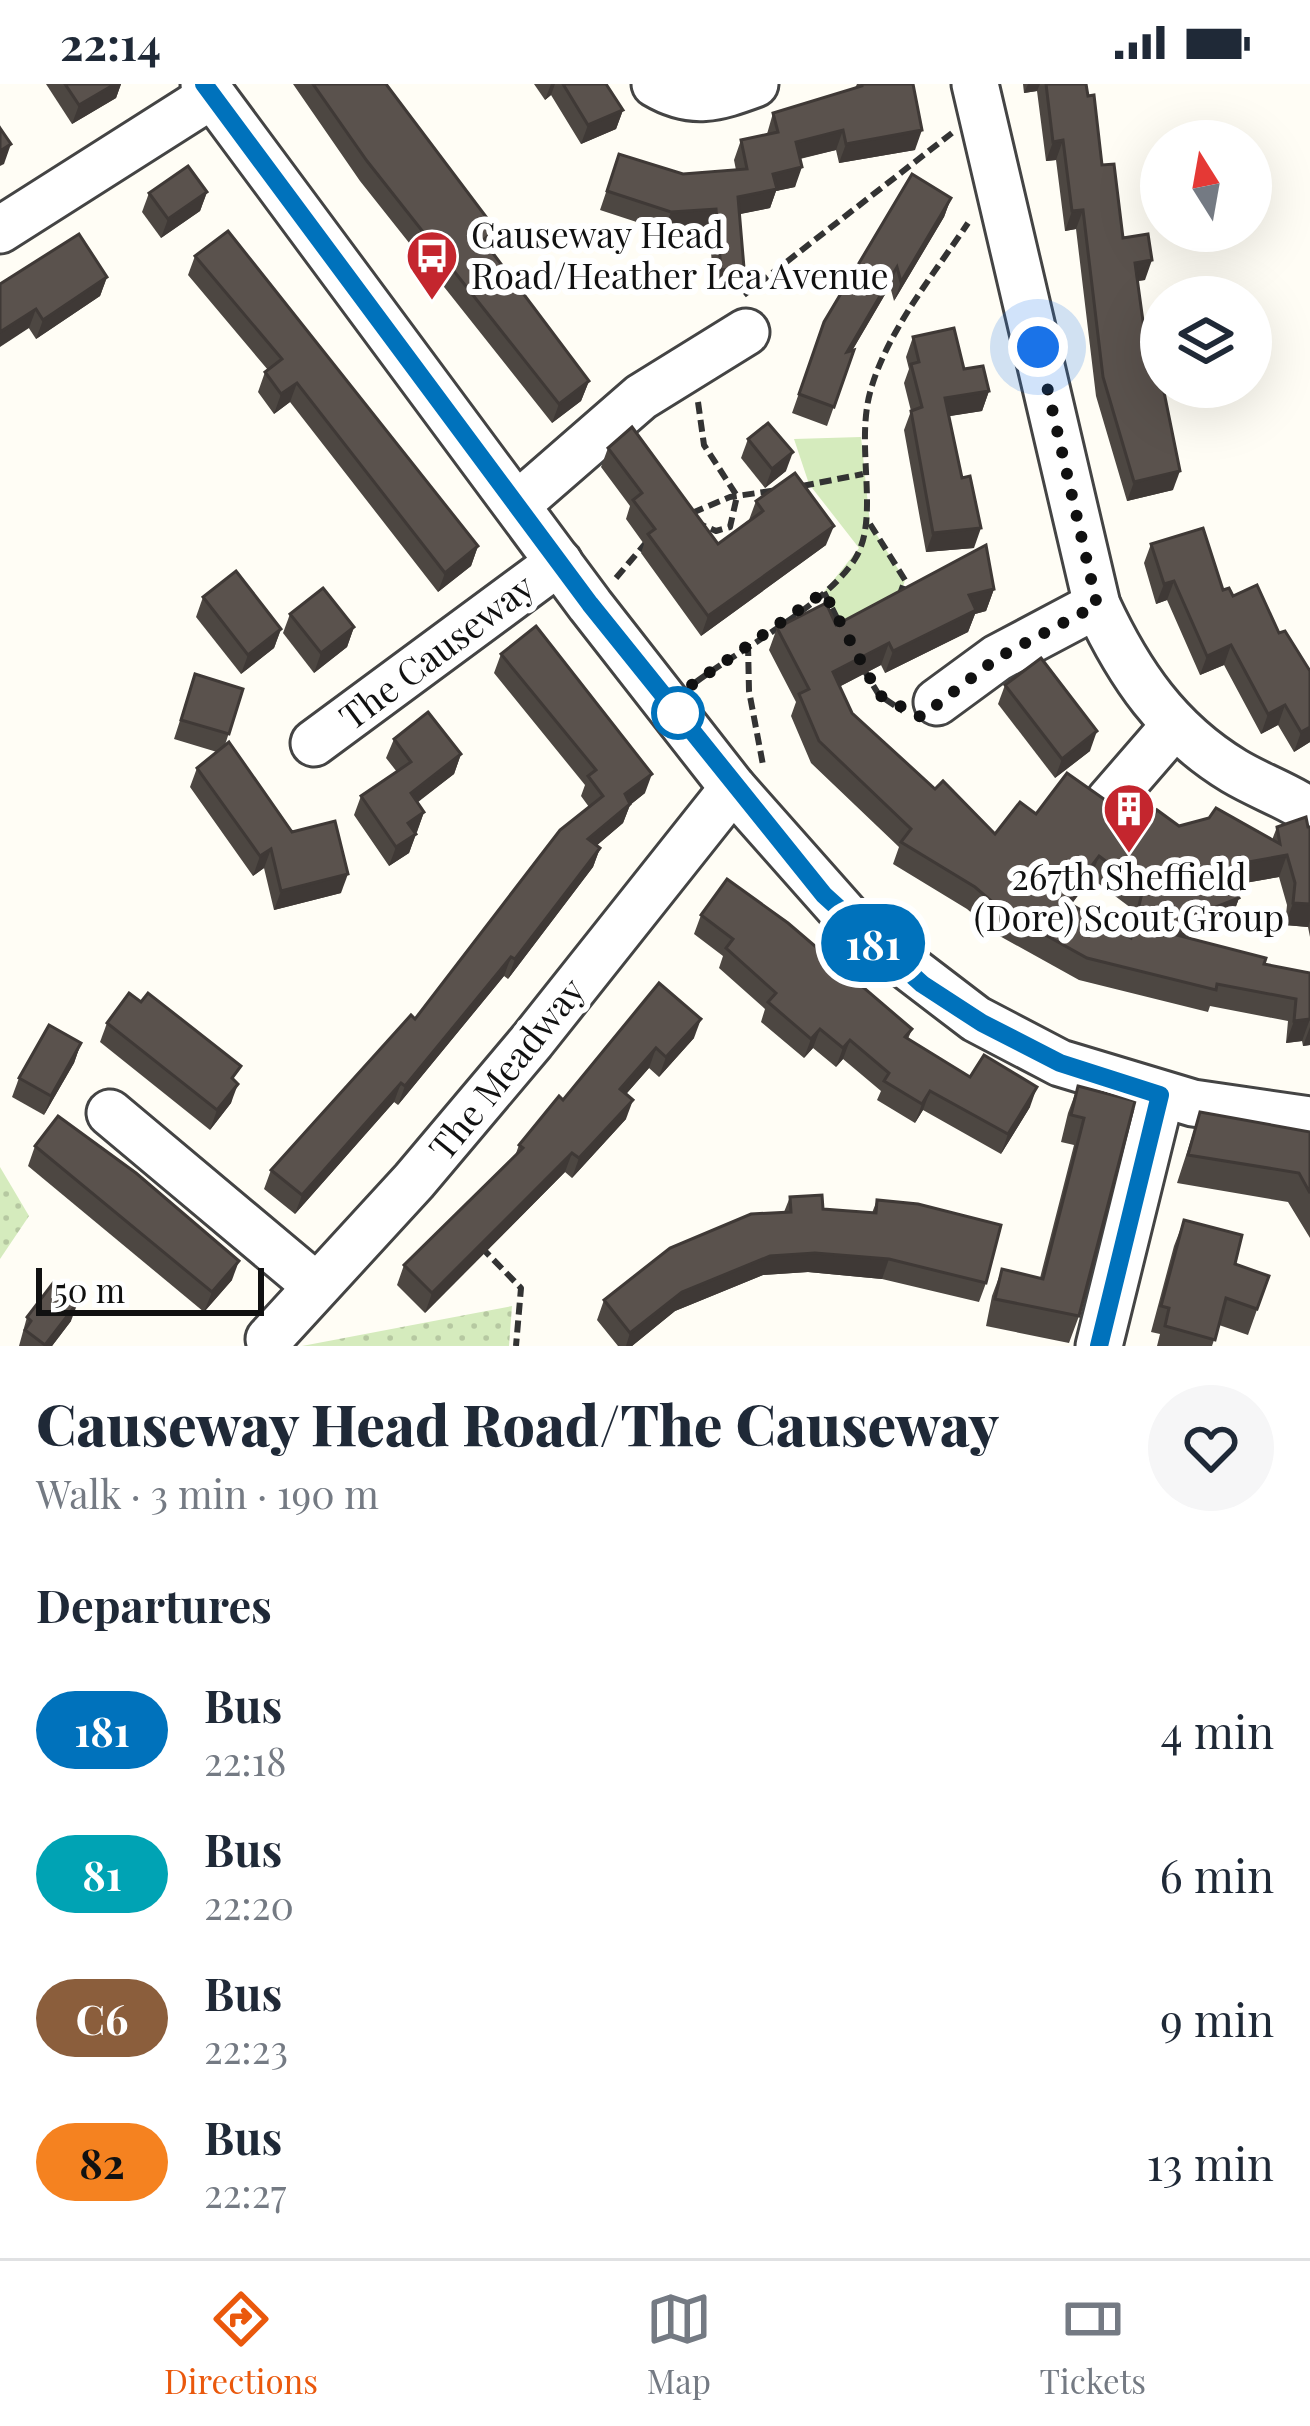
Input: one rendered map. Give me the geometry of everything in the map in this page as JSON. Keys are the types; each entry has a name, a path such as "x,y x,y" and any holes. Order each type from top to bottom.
{"street":[{"path":"655,84 673,95 713,100 755,84"},
{"path":"975,84 1097,605 1144,690 1174,726 1239,774 1310,811"},
{"path":"0,230 207,90 590,604 669,701 749,781 824,895 922,984 1029,1049 1160,1095 1310,1120"},
{"path":"518,504 640,397 701,365 746,332"},
{"name":"The Causeway","path":"314,743 559,562"},
{"path":"937,703 997,658 1097,605"},
{"path":"1109,801 1174,726"},
{"name":"The Meadway","path":"268,1339 415,1181 749,781"},
{"path":"1099,1346 1160,1095"},
{"path":"110,1113 315,1286"}],"path":[{"path":"900,596 905,580 870,524 863,474 861,437 872,386 901,325 999,175"},
{"path":"701,365 698,410 704,445 737,496 730,527 716,531 682,518 730,497 737,496 783,489"},
{"path":"796,487 863,474"},
{"path":"669,701 824,592 855,560 870,524"},
{"path":"590,604 640,544 654,535"},
{"path":"824,592 848,640"},
{"path":"841,626 861,616"},
{"path":"748,644 749,781"},
{"path":"858,658 879,695 901,710 921,717 937,703"},
{"path":"476,1242 521,1288 516,1346"}],"green space":[{"path":"861,437 870,524 905,580 900,596 841,626 824,592 859,548 809,484 794,439"},
{"path":"0,1167 29,1216 0,1259"},
{"path":"512,1306 509,1346 302,1346"}],"building":[{"path":"65,84 115,84 79,105"},
{"path":"313,84 386,84 496,230 483,240 589,381 559,404 367,161"},
{"path":"563,84 606,84 623,110 588,125"},
{"path":"862,84 913,84 922,130 846,144 843,130 796,142 802,167 773,174 777,189 738,197 744,268 721,270 716,209 671,212 607,191 619,154 683,174 747,169 741,140 778,132 773,113"},
{"path":"1046,84 1086,84 1088,96 1094,95 1102,165 1114,164 1123,238 1140,235 1140,252 1151,252 1152,260 1135,263 1140,299 1140,408 1167,408 1180,471 1134,482 1103,377 1083,210 1072,211 1063,140 1053,142"},
{"path":"0,128 11,144 0,151"},
{"path":"188,166 207,192 168,219 149,193"},
{"path":"912,174 951,198 901,282 897,267 847,352 854,350 834,407 799,394 824,322"},
{"path":"228,231 478,546 445,573 297,383 281,394 265,372 282,359 195,256"},
{"path":"79,234 107,277 43,320 36,309 0,332 0,284"},
{"path":"954,328 964,369 983,366 989,391 945,398 962,478 970,476 981,528 933,533 911,411 922,407 911,364 919,362 913,337"},
{"path":"768,423 793,452 772,469 748,439"},
{"path":"632,427 718,544 763,511 756,501 795,473 834,526 708,616 648,534 655,529 633,500 642,493 608,448"},
{"path":"1203,528 1223,590 1229,588 1233,596 1257,585 1279,633 1285,631 1310,671 1310,727 1301,732 1285,705 1268,714 1231,645 1207,656 1174,581 1164,584 1151,544"},
{"path":"986,545 994,589 969,595 976,610 893,651 889,643 833,672 852,713 935,789 943,781 995,834 1020,802 1036,814 1067,773 1145,828 1157,810 1179,826 1209,818 1216,808 1280,844 1277,827 1306,817 1310,904 1293,903 1295,883 1287,855 1243,863 1244,871 1229,874 1239,898 1157,930 1266,958 1264,964 1310,973 1310,1019 1294,1021 1296,999 1217,984 1216,990 1087,958 1004,912 975,887 901,842 911,829 819,741 799,694 809,689 777,628 826,603 836,625","holes":["1099,856 1143,889 1131,938 1065,901"]},
{"path":"236,571 281,629 248,655 203,597"},
{"path":"323,588 354,627 321,653 290,614"},
{"path":"536,626 652,774 625,794 630,804 588,839 600,848 515,959 511,957 405,1086 401,1083 302,1195 271,1170 411,1015 415,1019 560,830 603,796 588,776 596,770 501,654"},
{"path":"1041,658 1097,731 1062,759 1005,685"},
{"path":"195,674 243,689 229,734 181,720"},
{"path":"428,712 461,754 411,793 424,812 408,823 416,834 396,847 361,796 411,762 394,739"},
{"path":"229,742 292,832 335,821 348,874 281,891 271,849 260,856 197,768"},
{"path":"727,879 788,923 912,1029 905,1037 970,1077 984,1055 1037,1087 1008,1134 930,1091 922,1104 884,1081 889,1073 850,1040 843,1048 820,1029 811,1039 768,1002 776,993 726,948 733,939 701,915"},
{"path":"659,983 701,1019 666,1057 656,1048 620,1089 633,1100 579,1158 572,1153 432,1293 404,1265 523,1148 519,1145 559,1096 563,1100"},
{"path":"129,993 141,1002 148,993 241,1066 232,1078 238,1084 217,1110 107,1023"},
{"path":"49,1025 81,1043 51,1096 19,1078"},
{"path":"1078,1086 1135,1101 1079,1316 995,1299 1002,1269 1043,1279 1084,1118 1071,1115"},
{"path":"1200,1112 1310,1132 1310,1193 1299,1173 1188,1155"},
{"path":"58,1116 136,1173 239,1261 212,1292 35,1146"},
{"path":"822,1195 823,1209 876,1213 877,1200 918,1204 1001,1225 986,1283 889,1259 815,1253 770,1256 682,1292 630,1333 604,1300 670,1248 751,1214 791,1212 790,1197"},
{"path":"1184,1220 1242,1235 1235,1264 1269,1276 1257,1309 1226,1298 1215,1340 1165,1326 1169,1308 1161,1306"},
{"path":"53,1283 78,1302 45,1345 25,1330 31,1321 27,1317"}],"bus line":[{"name":"181","path":"204,84 590,604 733,788 824,895 922,984 982,1023 1060,1063 1160,1095 1099,1346"}],"place":[{"name":"Causeway Head Road/Heather Lea Avenue","path":"432,302"},
{"name":"267th Sheffield (Dore) Scout Group","path":"1129,855"}],"route":[{"path":"678,713 669,701 824,592 879,695 921,717 997,658 1097,605 1038,347"}]}
